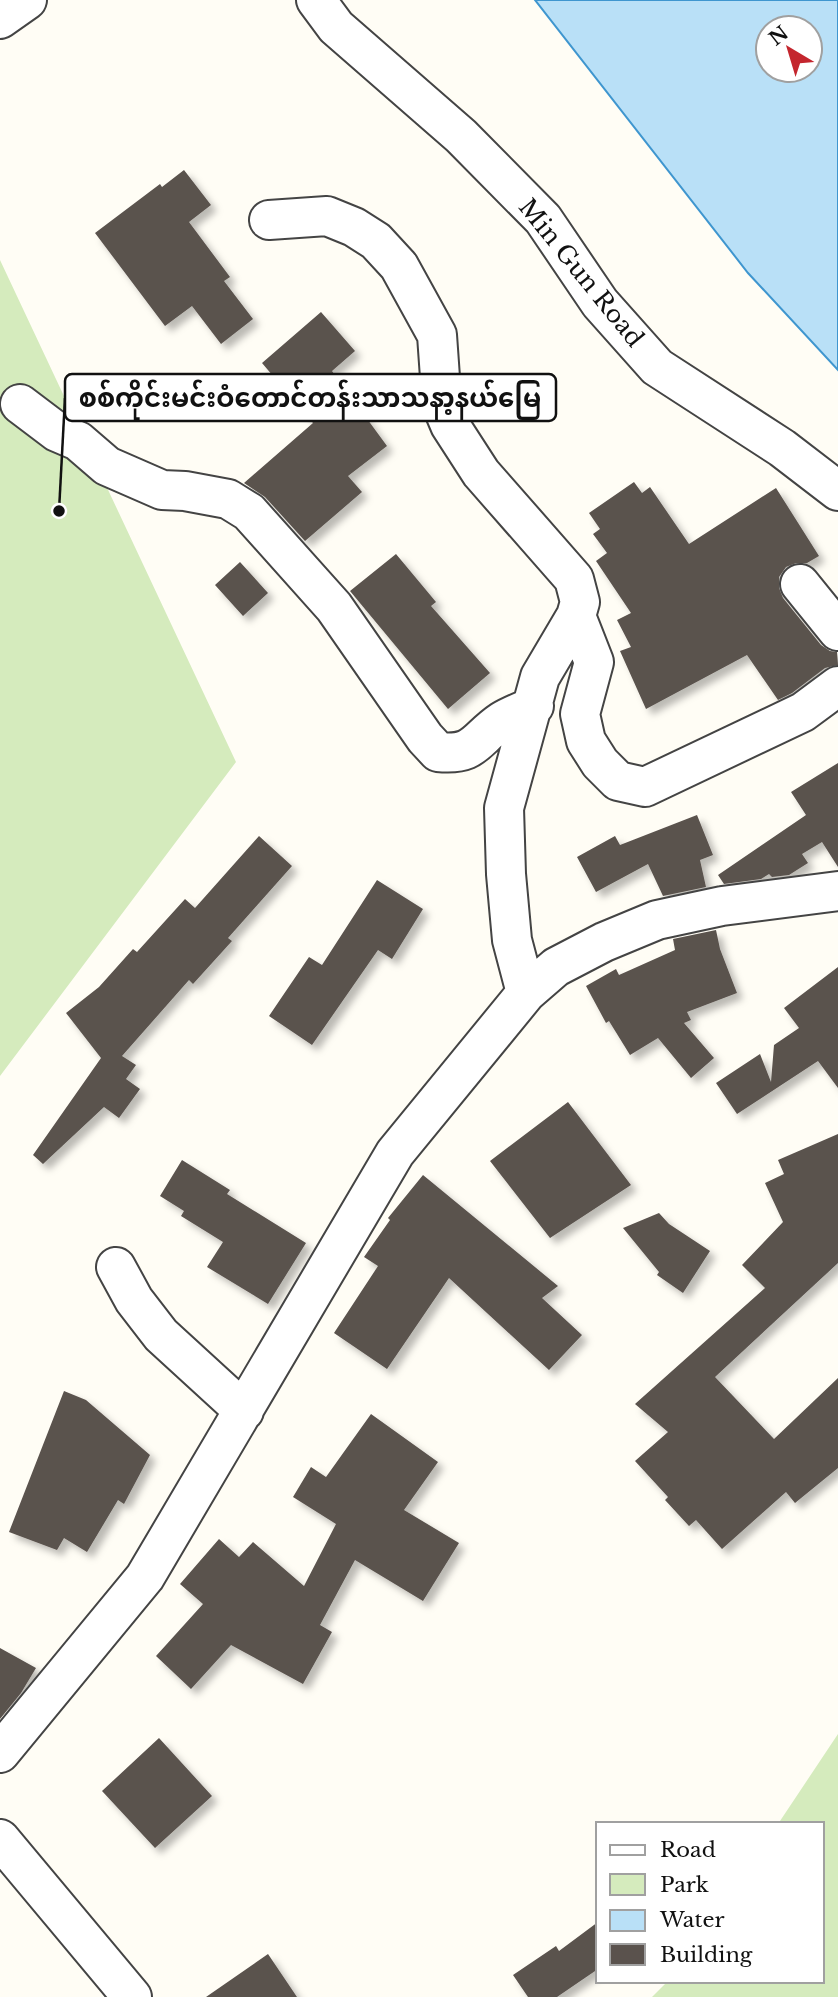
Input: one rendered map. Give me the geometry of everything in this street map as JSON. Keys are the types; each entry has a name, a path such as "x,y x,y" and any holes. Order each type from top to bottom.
{"street":[{"path":"0,19 27,0"},
{"name":"Min Gun Road","path":"316,0 336,27 461,136 542,219 600,303 657,367 782,448 838,491"},
{"path":"269,220 327,216 354,227 376,241 398,266 437,335 442,406 450,425 481,473 574,579 580,602 576,616 540,677 504,808 512,940 526,993"},
{"path":"20,404 57,432 78,441 107,466 162,489 228,499 248,512 334,607 425,738 438,752 456,754 471,748 502,722 534,706"},
{"path":"800,584 838,631"},
{"path":"576,616 594,662 580,714 586,741 600,763 618,781 645,787 803,712 838,686"},
{"path":"6,1739 145,1577 395,1153 526,993 556,967 604,942 657,920 722,906 838,891"},
{"path":"116,1267 134,1300 161,1335 244,1411"},
{"path":"0,1839 132,1997"}],"green space":[{"path":"0,260 236,762 0,1076"},
{"path":"838,1734 838,1997 652,1997 666,1983 824,1983 824,1822 779,1822"}],"water":[{"path":"535,0 838,0 838,370 748,273"}],"building":[{"path":"184,170 211,205 189,222 230,277 224,281 253,319 221,344 192,306 165,326 95,233 160,184 162,187"},
{"path":"321,312 355,351 332,371 387,446 348,476 362,492 305,541 265,497 244,483 313,423 262,363"},
{"path":"634,482 642,493 650,487 689,544 776,488 819,556 807,563 786,567 779,577 779,588 783,598 821,645 837,652 838,665 825,668 778,700 747,655 646,709 620,651 631,647 617,620 631,613 596,561 607,553 593,534 600,529 589,513"},
{"path":"396,554 436,602 431,606 490,673 448,709 350,591"},
{"path":"240,562 268,593 243,616 215,585"},
{"path":"838,763 838,867 822,842 802,854 808,863 789,875 772,877 769,874 761,879 724,884 718,875 806,815 791,792"},
{"path":"697,815 713,855 700,860 706,887 663,896 648,864 596,892 577,857 615,836 620,845"},
{"path":"259,836 292,866 228,938 232,941 193,984 189,980 122,1056 136,1065 126,1079 140,1089 119,1118 104,1107 43,1164 33,1155 101,1058 66,1013 99,987 133,949 137,952 185,899 195,908"},
{"path":"377,880 423,909 392,959 378,950 312,1045 269,1016 309,957 322,965"},
{"path":"716,930 720,949 737,993 687,1012 691,1020 684,1023 714,1058 691,1078 658,1038 630,1055 609,1021 606,1023 586,986 616,969 619,975 675,950 673,939"},
{"path":"838,967 838,1088 818,1061 737,1114 716,1083 760,1054 771,1082 774,1045 799,1028 784,1008"},
{"path":"568,1102 631,1185 550,1238 490,1161"},
{"path":"838,1134 838,1263 715,1377 774,1439 838,1378 838,1468 795,1503 786,1492 722,1549 696,1520 689,1526 665,1500 668,1497 635,1461 668,1432 635,1404 765,1288 742,1265 783,1222 765,1183 784,1174 778,1160"},
{"path":"182,1160 230,1190 227,1194 306,1243 268,1304 207,1267 223,1242 181,1216 184,1211 160,1196"},
{"path":"423,1175 558,1286 542,1298 582,1335 549,1370 449,1278 387,1369 334,1333 378,1266 364,1257 390,1220 388,1218"},
{"path":"659,1213 669,1224 710,1251 683,1293 657,1275 659,1272 623,1228"},
{"path":"64,1391 86,1400 150,1455 124,1504 118,1500 87,1552 64,1538 57,1550 9,1532"},
{"path":"371,1414 438,1462 404,1510 459,1543 423,1601 355,1560 320,1625 332,1632 303,1684 231,1645 191,1689 156,1656 203,1604 180,1584 219,1539 239,1557 253,1542 304,1586 336,1524 293,1497 311,1467 326,1477"},
{"path":"0,1648 36,1668 21,1693 0,1719"},
{"path":"159,1738 212,1796 155,1848 102,1791"},
{"path":"596,1923 596,1970 557,1997 528,1997 513,1975 556,1946 559,1951"},
{"path":"268,1954 297,1997 206,1997"}],"place":[{"name":"စစ်ကိုင်းမင်းဝံတောင်တန်းသာသနာ့နယ်မြေ","path":"59,511"}]}
